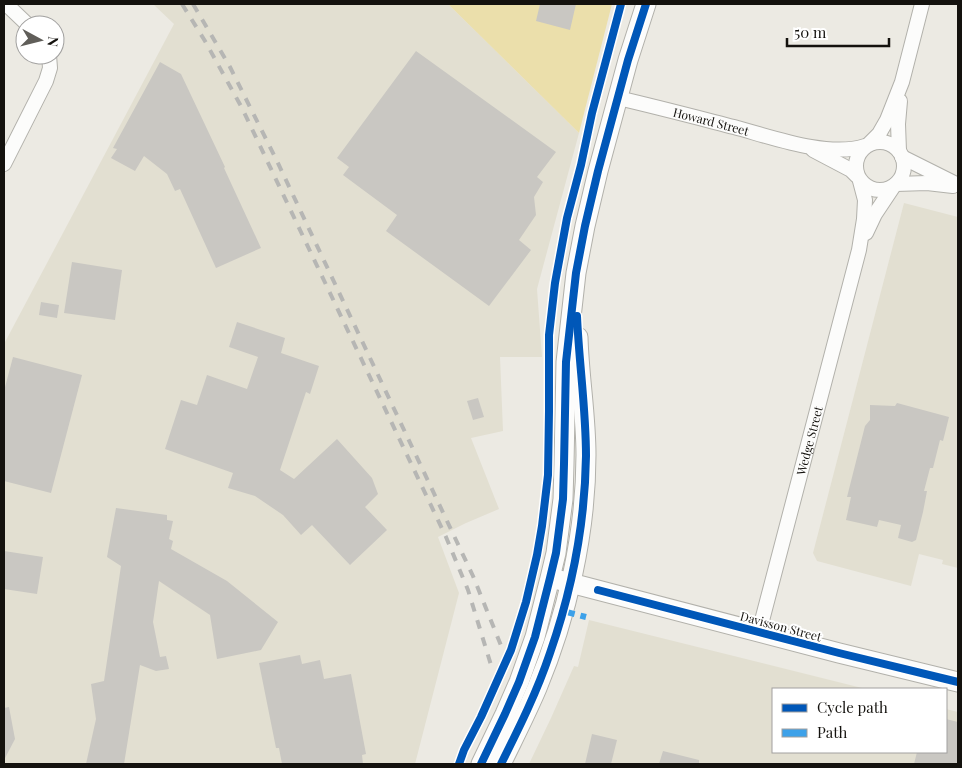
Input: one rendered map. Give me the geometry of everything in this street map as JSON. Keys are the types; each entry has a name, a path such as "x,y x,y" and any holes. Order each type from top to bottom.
{"main road":[{"path":"628,60 639,4"},
{"path":"481,764 523,672 535,636 556,553 564,464 566,362 576,273 598,171 628,60 646,4"},
{"path":"501,764 531,702 547,662 570,584 580,523 586,455 578,346 576,273"},
{"name":"Davisson Street","path":"550,578 958,682"}],"street":[{"path":"6,4 18,15"},
{"path":"922,4 902,82 887,120 879,134 859,152 855,168 859,179 872,190 879,191 894,186 927,183 958,185"},
{"path":"4,164 46,81 50,65"},
{"path":"894,186 904,172 898,124 902,82"},
{"name":"Howard Street","path":"618,98 804,146 855,150 867,145"},
{"path":"867,145 885,142 893,146 901,154 958,185"},
{"name":"Howard Street","path":"804,146 851,170 859,179"},
{"name":"Wedge Street","path":"759,632 859,250 865,200 859,179"},
{"name":"Wedge Street","path":"859,250 875,214 894,186"}],"shaded area":[{"path":"153,4 448,4 579,133 537,289 542,357 500,357 503,431 471,438 499,509 438,537 459,593 415,764 4,764 4,344 174,24"},
{"path":"448,4 612,4 579,133"},
{"path":"904,203 958,217 958,568 942,564 943,560 919,554 911,586 817,561 813,553"},
{"path":"589,620 862,688 772,688 772,753 947,753 947,709 958,712 958,764 529,764 574,666 578,667"}],"building":[{"path":"540,4 576,4 570,30 536,21"},
{"path":"416,51 556,152 537,177 543,182 534,197 536,215 519,240 531,250 489,306 386,231 397,215 343,175 349,167 337,158"},
{"path":"160,62 181,74 261,248 216,268 180,189 175,191 167,174 144,156 135,171 111,158 117,149 113,148"},
{"path":"72,262 122,270 115,320 64,313"},
{"path":"41,302 59,305 57,318 39,315"},
{"path":"237,322 285,338 281,353 319,366 310,394 306,392 280,470 294,479 337,439 372,478 378,494 365,507 387,530 350,565 312,525 301,535 283,515 255,496 228,488 233,473 165,449 181,400 197,405 207,375 247,389 258,357 229,347"},
{"path":"13,357 82,375 51,493 4,481 4,391"},
{"path":"478,398 484,417 473,420 467,401"},
{"path":"897,403 949,417 943,441 940,440 933,468 930,468 924,491 927,491 923,512 916,540 912,542 898,538 901,525 879,520 877,527 846,520 851,497 847,497 865,426 870,420 870,405 895,406"},
{"path":"116,508 167,515 167,520 173,521 169,539 173,541 171,549 227,581 278,622 261,650 217,659 210,615 159,581 153,622 160,657 166,656 169,669 156,671 140,665 124,764 86,764 96,719 91,684 104,681 121,566 107,557"},
{"path":"4,551 43,557 37,594 4,589"},
{"path":"300,655 302,664 320,660 324,679 351,674 366,754 362,755 363,764 282,764 279,748 276,748 259,663"},
{"path":"9,707 15,739 4,760 4,708"},
{"path":"947,719 958,722 958,764 914,764 917,753 947,753"},
{"path":"592,734 617,740 611,764 585,764"},
{"path":"663,751 699,760 699,764 659,764"}],"railway":[{"path":"182,4 242,108 446,537 468,590 491,665"},
{"path":"193,4 230,67 276,159 473,576 502,648"}],"marked path":[{"path":"563,611 586,617"}],"cycle path":[{"path":"459,764 511,650 526,602 537,555 548,475 549,335 555,283 567,218 621,4"},
{"path":"481,764 519,682 535,637 556,553 563,499 566,362 576,273 598,171 628,60 646,4"},
{"path":"501,764 545,667 565,605 576,556 583,506 586,456 577,316"},
{"path":"598,590 958,682"}]}
